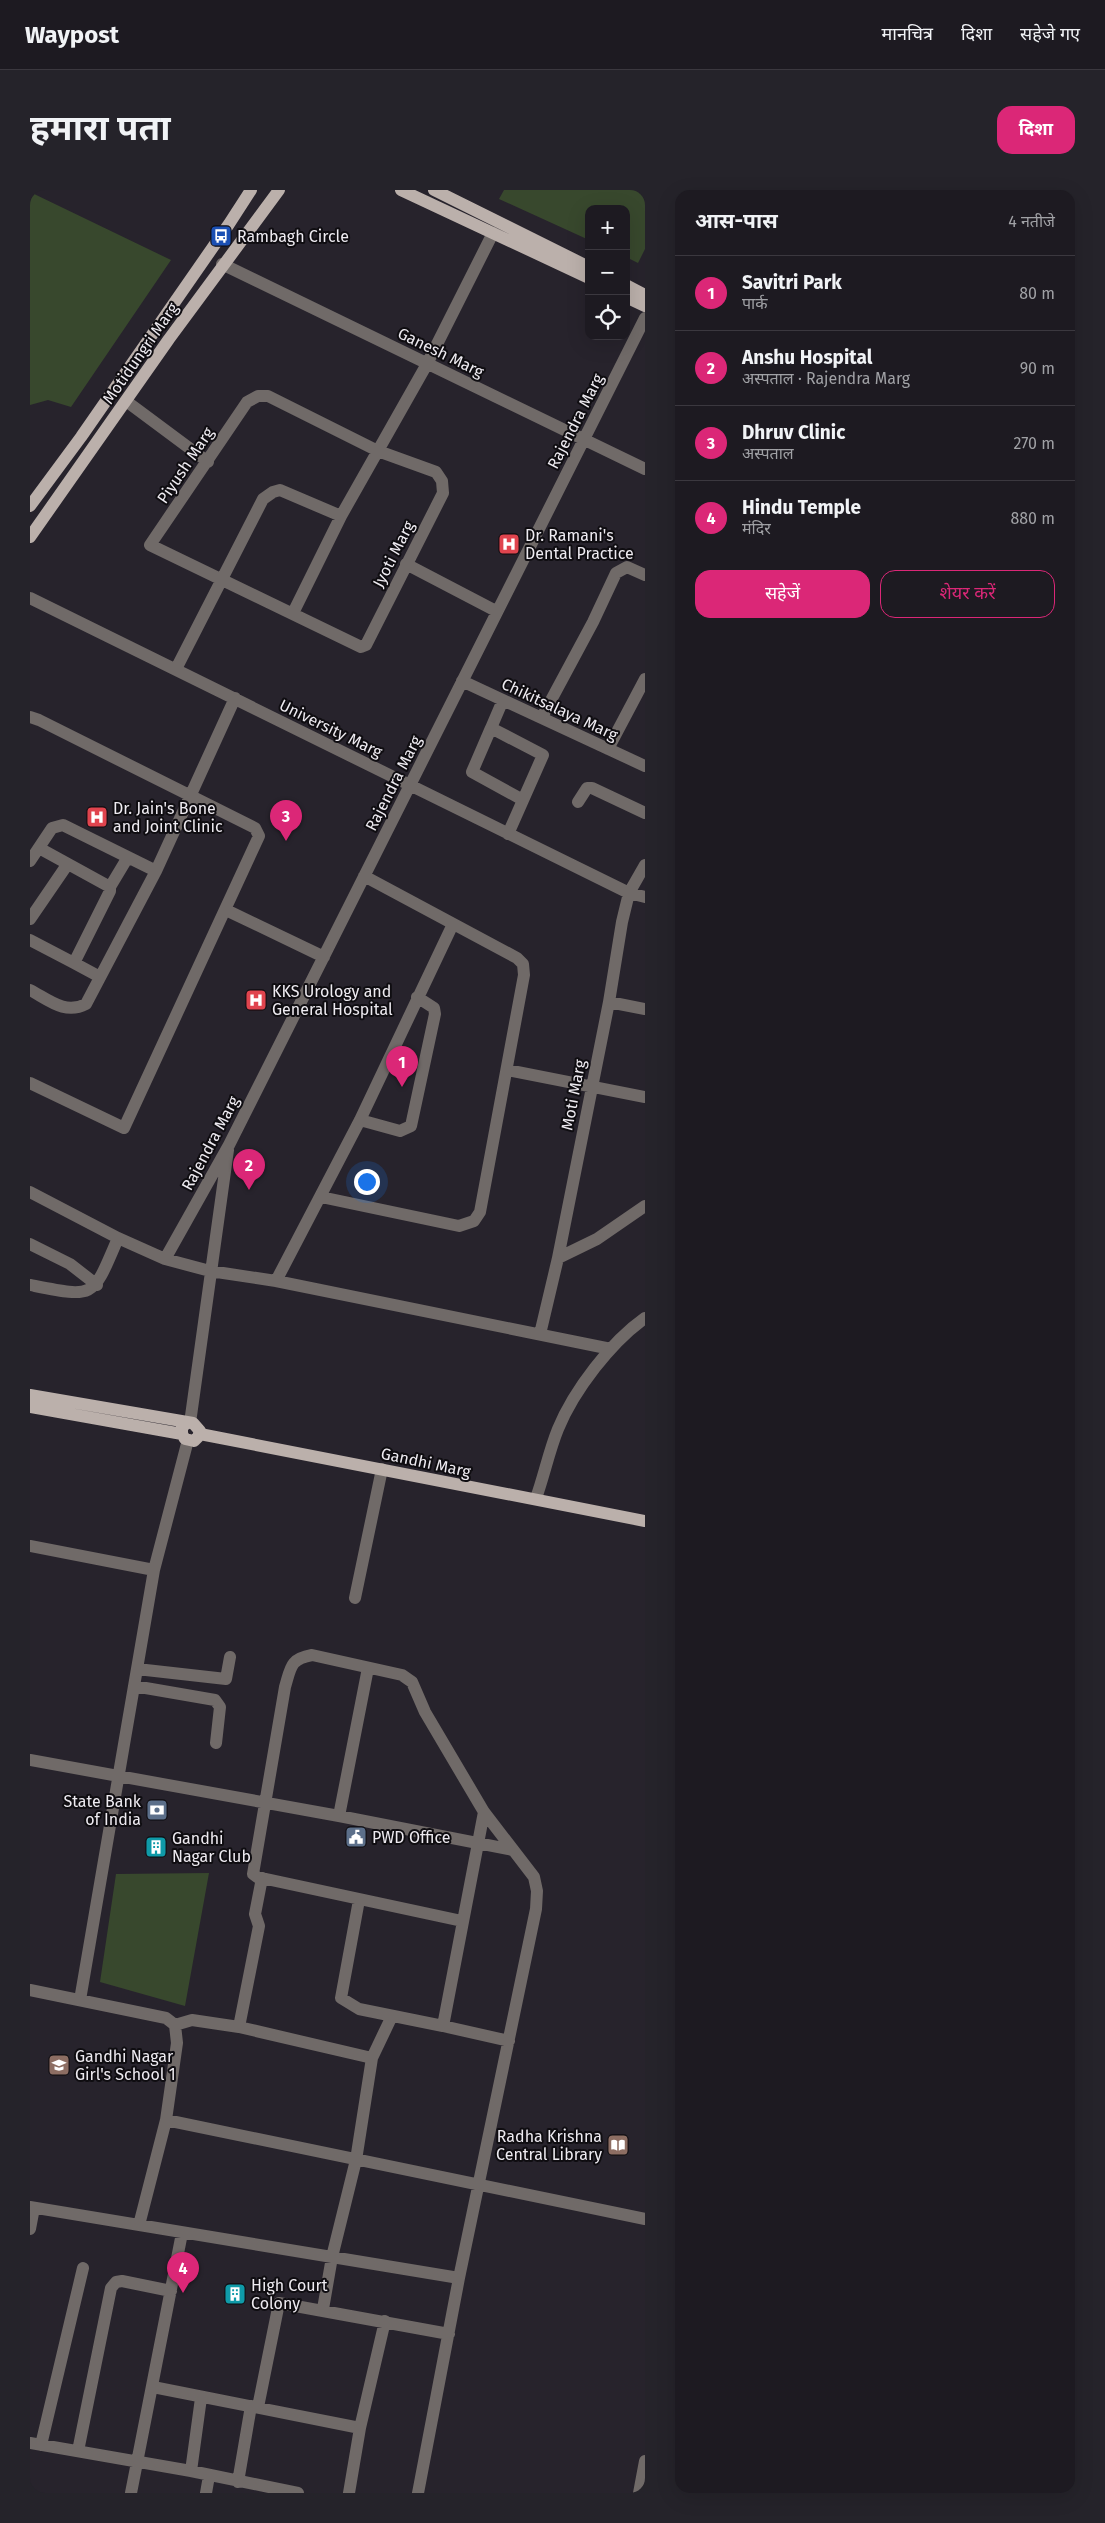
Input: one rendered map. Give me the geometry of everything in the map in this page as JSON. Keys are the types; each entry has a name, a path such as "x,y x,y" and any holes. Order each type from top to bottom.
{"main road":[{"path":"229,224 240,190"},
{"path":"30,506 81,437 251,190"},
{"name":"Motidungri Marg","path":"30,537 222,264 278,190"},
{"path":"401,190 585,276"},
{"path":"434,190 585,265"},
{"path":"630,288 645,295"},
{"path":"630,299 645,306"},
{"path":"30,1395 187,1430"},
{"path":"30,1407 187,1430"},
{"name":"Gandhi Marg","path":"187,1430 194,1440 200,1434 501,1494 536,1498 645,1521"}],"street":[{"path":"222,580 293,613 341,516 427,364 493,233"},
{"name":"Ganesh Marg","path":"222,264 645,469"},
{"name":"Rajendra Marg","path":"165,1259 229,1145 645,318"},
{"name":"Piyush Marg","path":"222,580 150,545 247,402 258,396 268,396 378,451"},
{"path":"126,400 208,462"},
{"name":"Jyoti Marg","path":"293,613 361,647 366,645 443,493 442,481 436,472 378,451"},
{"path":"176,669 262,499 280,490 341,516"},
{"path":"406,564 496,611"},
{"path":"542,717 616,573 627,567 645,575"},
{"name":"University Marg","path":"30,598 508,834 630,893 645,897"},
{"path":"608,749 645,679"},
{"name":"Chikitsalaya Marg","path":"462,681 645,766"},
{"path":"30,990 65,1009 76,1009 86,1004 156,871 235,698"},
{"path":"503,700 472,772 523,800"},
{"path":"30,717 258,831 258,841 124,1128 30,1083"},
{"path":"490,728 543,755 508,834"},
{"path":"578,802 587,788 592,788 645,814"},
{"path":"30,861 52,828 63,825 156,871"},
{"path":"39,848 110,887"},
{"path":"74,963 110,891 110,887 128,857"},
{"path":"30,919 67,865"},
{"name":"Moti Marg","path":"540,1334 558,1258 630,893 645,865"},
{"path":"321,1197 460,1226 474,1221 480,1212 524,975 523,964 517,958 364,876"},
{"path":"226,910 324,957"},
{"path":"276,1281 360,1120 453,924"},
{"path":"30,940 100,977"},
{"path":"360,1120 400,1132 411,1126 435,1014 434,1008 417,997"},
{"path":"609,1002 645,1009"},
{"path":"506,1070 645,1097"},
{"path":"80,2000 154,1570 187,1430 229,1145"},
{"path":"30,1192 118,1238 165,1259 210,1271 276,1281 611,1349"},
{"path":"558,1258 597,1238 645,1206"},
{"path":"30,1285 75,1294 90,1290 97,1285 118,1238"},
{"path":"30,1244 70,1264 97,1285"},
{"path":"536,1498 558,1428 582,1385 611,1349 645,1318"},
{"path":"355,1598 382,1469"},
{"path":"30,1546 154,1570"},
{"path":"418,2493 536,1909 538,1891 534,1877 484,1812 425,1712 412,1682 402,1675 312,1655 298,1658 291,1665 285,1687 253,1874 262,1878 462,1922"},
{"path":"137,1668 226,1679 230,1658"},
{"path":"339,1816 368,1668"},
{"path":"134,1686 214,1700 220,1707 216,1744"},
{"path":"30,1760 265,1802 513,1850"},
{"path":"443,2026 484,1812"},
{"path":"239,2027 259,1926 255,1914 262,1878"},
{"path":"359,1900 342,1998 359,2009 509,2041"},
{"path":"30,1990 166,2018 175,2025 177,2043 166,2120 139,2225"},
{"path":"324,2309 332,2257 356,2160 372,2058 392,2016"},
{"path":"175,2025 192,2020 239,2027 372,2058"},
{"path":"166,2120 645,2218"},
{"path":"30,2229 32,2207 460,2278"},
{"path":"131,2493 182,2233"},
{"path":"83,2268 35,2444 192,2471 282,2492 298,2493"},
{"path":"78,2451 111,2288 116,2282 122,2281 171,2291"},
{"path":"238,2482 278,2303 324,2309 449,2334"},
{"path":"349,2493 360,2428 385,2321"},
{"path":"153,2387 360,2428"},
{"path":"192,2471 201,2398"},
{"path":"639,2493 645,2461"},
{"path":"206,2493 209,2476"}],"green space":[{"path":"504,190 645,190 645,249 638,263 630,259 630,205 585,205 585,238 499,199"},
{"path":"30,192 171,260 71,407 48,400 30,405"},
{"path":"209,1873 185,2006 100,1982 116,1874"}],"place":[{"name":"Rambagh Circle","path":"221,236"},
{"name":"Dr. Ramani's Dental Practice","path":"509,544"},
{"name":"Dr. Jain's Bone and Joint Clinic","path":"97,817"},
{"name":"Dhruv Clinic","path":"286,841"},
{"name":"KKS Urology and General Hospital","path":"256,1000"},
{"name":"Savitri Park","path":"402,1087"},
{"name":"Anshu Hospital","path":"249,1190"},
{"name":"State Bank of India","path":"157,1810"},
{"name":"PWD Office","path":"356,1837"},
{"name":"Gandhi Nagar Club","path":"156,1847"},
{"name":"Gandhi Nagar Girl's School 1","path":"59,2065"},
{"name":"Radha Krishna Central Library","path":"618,2145"},
{"name":"Hindu Temple","path":"183,2293"},
{"name":"High Court Colony","path":"235,2294"}]}
